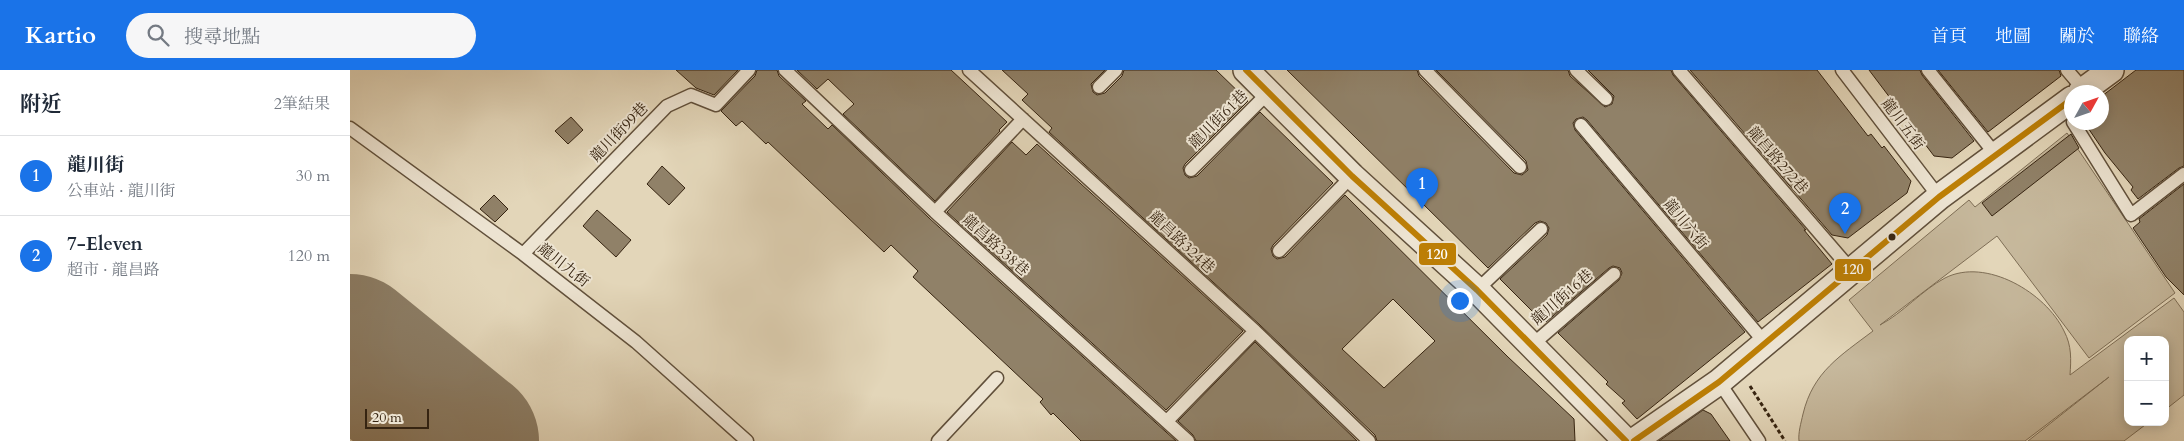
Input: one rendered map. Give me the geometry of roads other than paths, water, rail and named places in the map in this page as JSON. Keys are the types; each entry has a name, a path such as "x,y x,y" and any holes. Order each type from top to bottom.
{"street":[{"path":"1246,70 1352,176 1477,290 1626,441"},
{"path":"2096,85 2112,70"},
{"path":"1634,441 1728,374 1766,344 1939,197 1996,156 2064,112"}],"lane":[{"name":"龍川街99巷","path":"523,254 667,106 691,95 716,105 749,70"},
{"name":"龍昌路338巷","path":"785,70 935,212 1188,441"},
{"name":"龍昌路324巷","path":"969,70 1255,331 1368,441"},
{"path":"1099,87 1116,70"},
{"path":"1425,70 1520,168"},
{"path":"1576,70 1606,100"},
{"name":"龍昌路272巷","path":"1679,70 1853,272"},
{"name":"龍川五街","path":"1842,70 1939,197"},
{"path":"1928,70 1996,156"},
{"path":"2067,70 2070,85"},
{"name":"龍川街61巷","path":"1191,170 1268,92"},
{"path":"935,212 1024,119"},
{"name":"龍川六街","path":"1581,125 1766,344"},
{"name":"龍川九街","path":"350,128 523,254 636,342 747,441"},
{"path":"2087,130 2131,214 2184,174"},
{"path":"1279,251 1352,176"},
{"path":"1477,290 1541,229"},
{"name":"龍川街16巷","path":"1532,344 1614,274"},
{"path":"1167,421 1255,331"},
{"path":"1728,374 1759,441"},
{"path":"938,441 996,378"}],"place":[{"name":"龍川街","path":"1422,209"},
{"name":"7-Eleven","path":"1845,234"}]}
